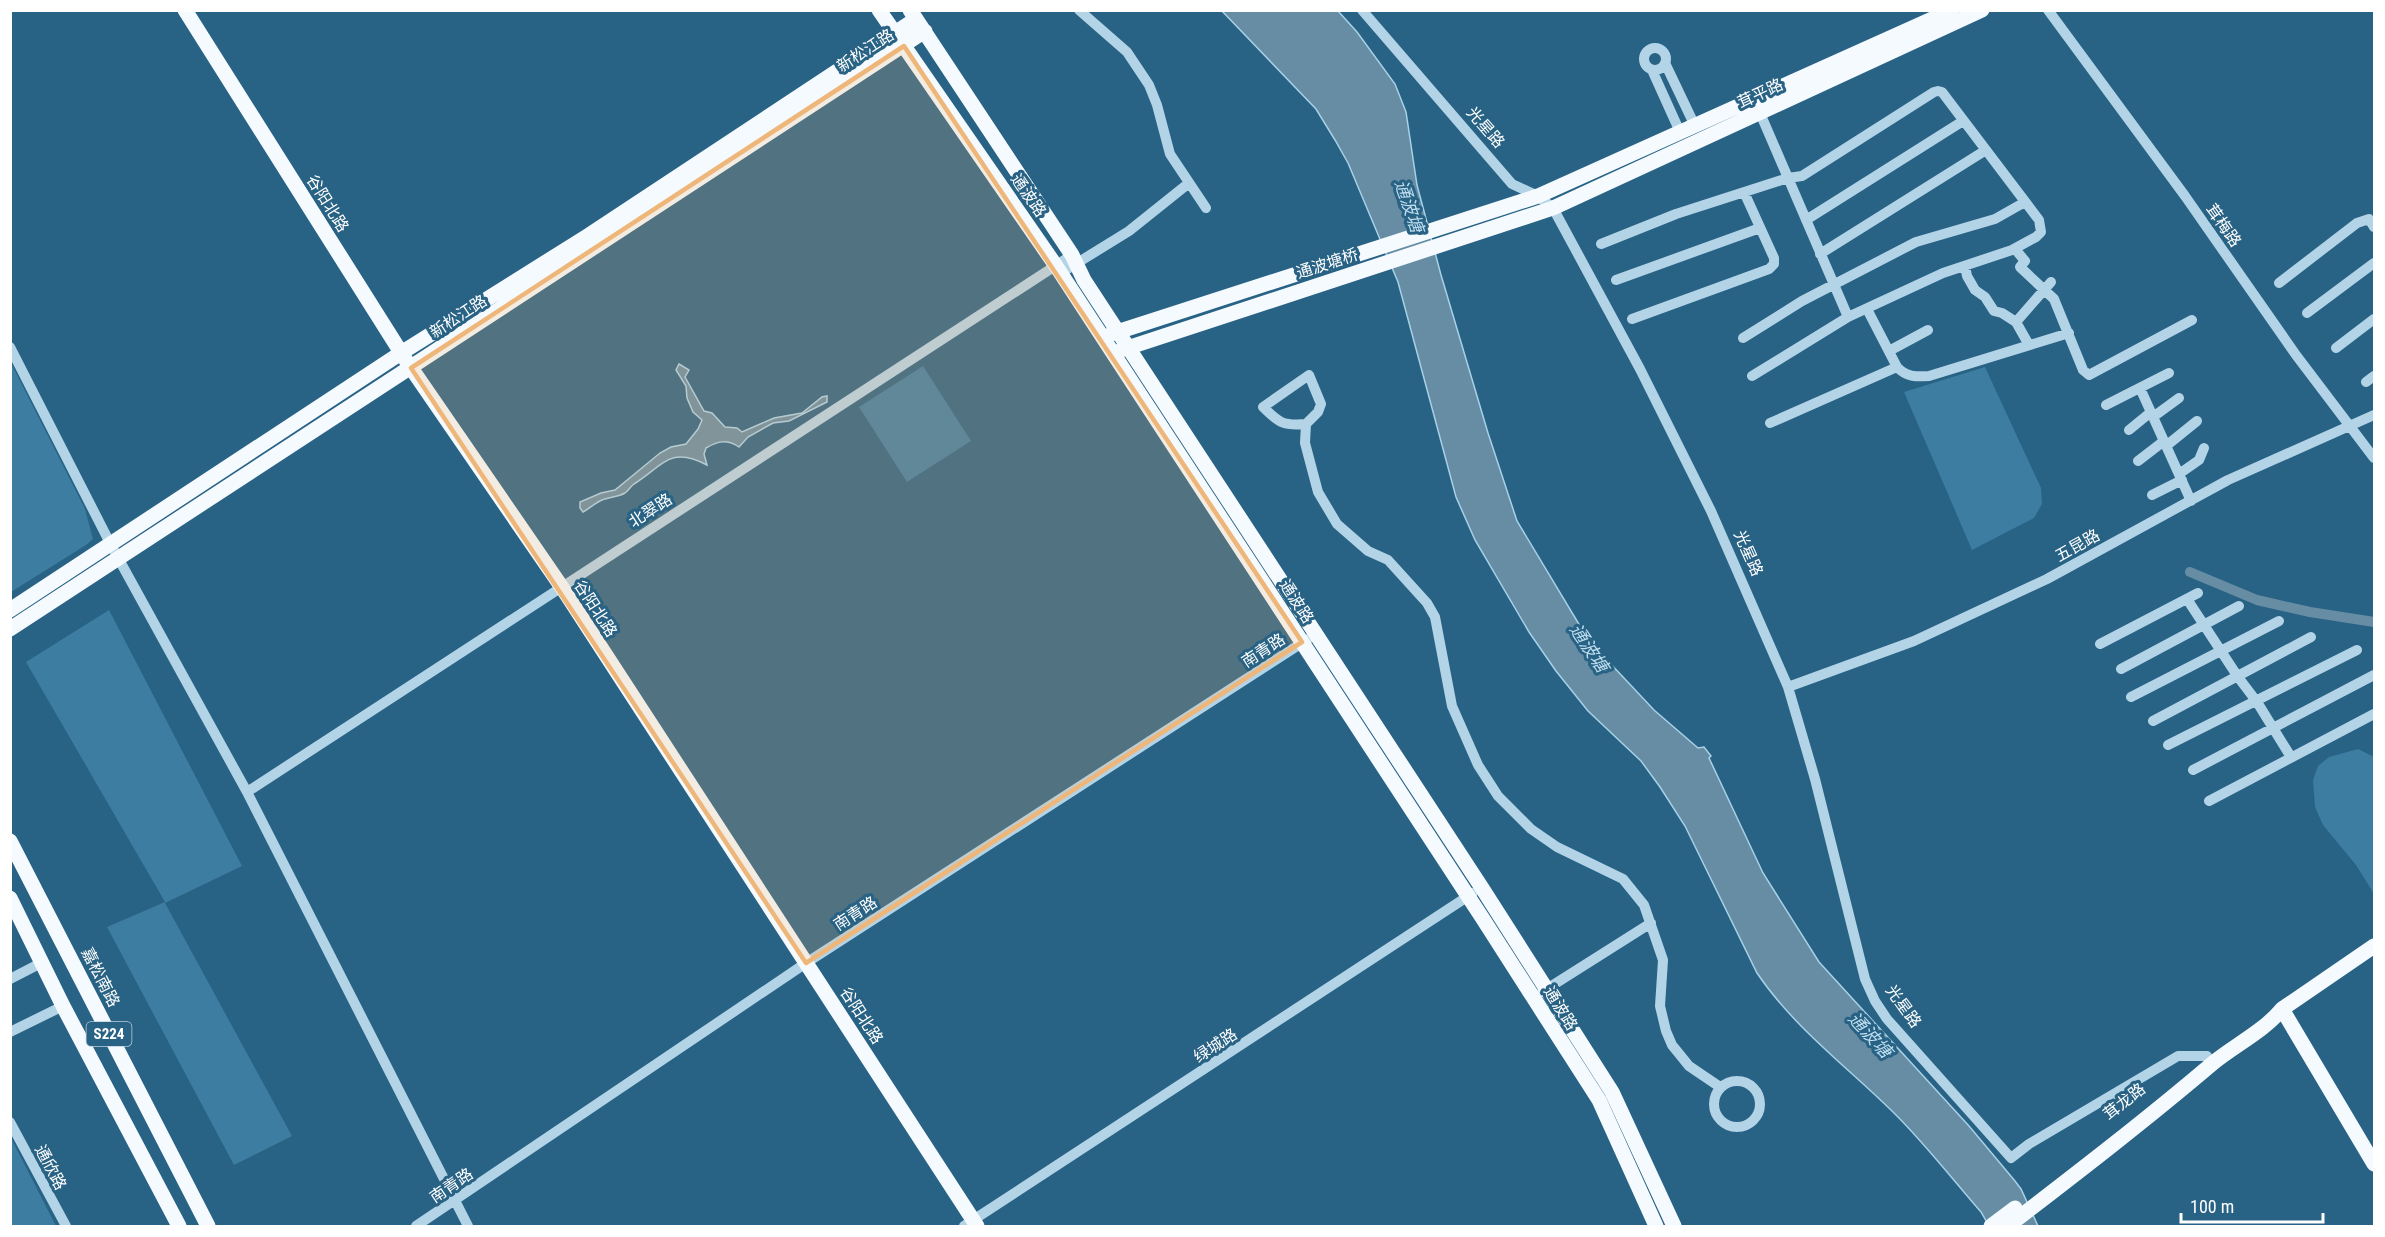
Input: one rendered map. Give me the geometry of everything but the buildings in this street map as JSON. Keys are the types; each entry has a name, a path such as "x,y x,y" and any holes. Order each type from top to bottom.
{"main road":[{"name":"谷阳北路","path":"185,10 401,353 561,586 806,963 971,1225"},
{"name":"通波路","path":"879,10 1482,888 1599,1100 1656,1227"},
{"path":"1102,337 1538,196 1952,10"},
{"name":"茸平路","path":"1553,208 1982,10"},
{"name":"新松江路","path":"10,610 114,552 411,368 899,39 917,20"},
{"name":"通波路","path":"917,20 1074,259 1084,280 1469,897 1612,1092 1674,1227"},
{"name":"新松江路","path":"10,630 114,552 401,353 899,39"},
{"name":"通波塘桥","path":"1113,353 1553,208"},
{"name":"嘉松南路","path":"10,841 208,1227"},
{"name":"S224","path":"10,898 44,962 63,1006 179,1227"},
{"name":"茸龙路","path":"1991,1227 2233,1047 2273,1020 2282,1009 2374,946"},
{"path":"2282,1009 2374,1164"},
{"name":"茸龙路","path":"2008,1227 2169,1094 2207,1056 2228,1039 2268,1012 2282,1009"}],"street":[{"path":"1079,10 1127,52 1149,85 1157,105 1170,154 1206,208"},
{"name":"光星路","path":"1362,10 1512,184 1538,196 1553,208 1640,369 1712,511 1788,687 1815,779 1865,980 1875,1002 1887,1019 2011,1158 2029,1144 2178,1056 2207,1056"},
{"name":"茸梅路","path":"2048,10 2186,196 2296,355 2374,458"},
{"path":"1652,70 1662,68 1665,63 1666,55 1661,49 1649,49 1643,59 1646,66 1652,70 1680,132"},
{"path":"1665,63 1695,126"},
{"path":"1601,244 1676,214 1788,178 1802,176 1938,90 2039,220 2041,232 2015,249 1942,273 1848,317 1752,376"},
{"path":"1760,113 1848,317"},
{"path":"1806,220 1963,121"},
{"path":"1820,254 1986,150"},
{"name":"北翠路","path":"246,792 561,586 1058,269 1130,231 1189,183"},
{"path":"1632,319 1769,269 1774,264 1774,258 1744,192"},
{"path":"1743,338 1802,301 1916,242 1995,219 2025,202"},
{"path":"2279,283 2357,223 2369,219 2374,227"},
{"path":"1616,280 1760,228"},
{"path":"2015,249 2025,261 2020,267 2048,286 2083,370 2089,375 2192,320"},
{"path":"2307,313 2374,263"},
{"path":"1965,266 1969,282 1985,297 1990,306 2016,322 2029,345"},
{"path":"2016,322 2048,286"},
{"path":"1867,309 1897,367 1902,373 1909,375 1929,376 2069,333"},
{"path":"2336,348 2374,319"},
{"path":"1889,351 1928,330"},
{"path":"10,347 114,552 246,792 468,1227"},
{"path":"1770,423 1897,367"},
{"path":"2106,405 2169,373"},
{"path":"1306,424 1289,426 1279,422 1263,407 1309,375 1321,404 1318,412 1306,424 1305,443 1318,492 1337,524 1368,551 1388,560 1427,603 1435,617 1452,706 1478,765 1498,796 1543,838 1623,879 1644,905 1663,960 1660,1006 1666,1031 1672,1045 1689,1066 1720,1088"},
{"path":"2140,388 2191,501"},
{"path":"2129,430 2179,398"},
{"name":"五昆路","path":"1788,687 1932,633 2047,579 2228,480 2374,415"},
{"path":"2139,461 2197,421"},
{"path":"2152,495 2180,477 2199,460 2204,448"},
{"path":"2100,644 2198,593"},
{"path":"2187,599 2238,678 2258,702 2291,757"},
{"path":"2121,669 2239,606"},
{"path":"2131,697 2279,621"},
{"name":"南青路","path":"416,1227 806,963 1309,638"},
{"path":"2153,722 2311,638"},
{"path":"2168,746 2357,650"},
{"path":"2193,770 2374,675"},
{"path":"2209,801 2374,714"},
{"name":"绿城路","path":"971,1225 1482,888"},
{"path":"1540,994 1651,923"},
{"path":"10,979 44,962"},
{"path":"10,1032 63,1006"},
{"path":"1734,1081 1749,1084 1759,1095 1761,1103 1757,1118 1744,1127 1729,1126 1722,1122 1717,1117 1714,1101 1720,1088 1734,1081"},
{"name":"通欣路","path":"10,1122 66,1227"}],"highlighted area":[{"path":"904,46 1302,642 806,963 411,368"}],"shaded area":[{"path":"10,361 85,509 93,539 11,592"},
{"path":"923,366 971,441 907,482 859,407"},
{"path":"1985,367 2041,488 2042,504 2034,518 1972,550 1904,392"},
{"path":"109,610 242,866 165,903 292,1136 234,1165 107,927 165,902 26,662"},
{"path":"2358,749 2374,757 2374,894 2356,865 2323,825 2315,807 2313,780 2318,766 2329,757"},
{"path":"11,1138 56,1226 11,1226"}],"water":[{"name":"通波塘","path":"1222,11 1338,11 1357,32 1395,84 1406,112 1417,185 1441,275 1517,521 1580,626 1608,661 1654,710 1698,748 1704,747 1711,756 1709,758 1763,873 1819,962 1969,1126 2015,1181 2038,1226 1989,1226 1981,1212 1918,1138 1805,1030 1757,973 1685,826 1660,787 1641,761 1588,711 1556,671 1529,632 1475,540 1456,497 1398,282 1348,163 1316,109"},
{"path":"679,364 689,370 685,377 704,411 712,413 725,427 737,428 742,432 774,418 802,413 822,397 827,396 827,402 789,421 773,423 748,437 739,447 735,444 719,442 706,448 704,454 707,465 684,457 667,460 625,493 602,500 583,512 580,502 615,490 660,453 671,447 686,444 698,429 702,420 693,412 687,398 686,386 676,370"}],"waterway":[{"path":"2190,572 2257,600 2310,612 2374,622"}]}
